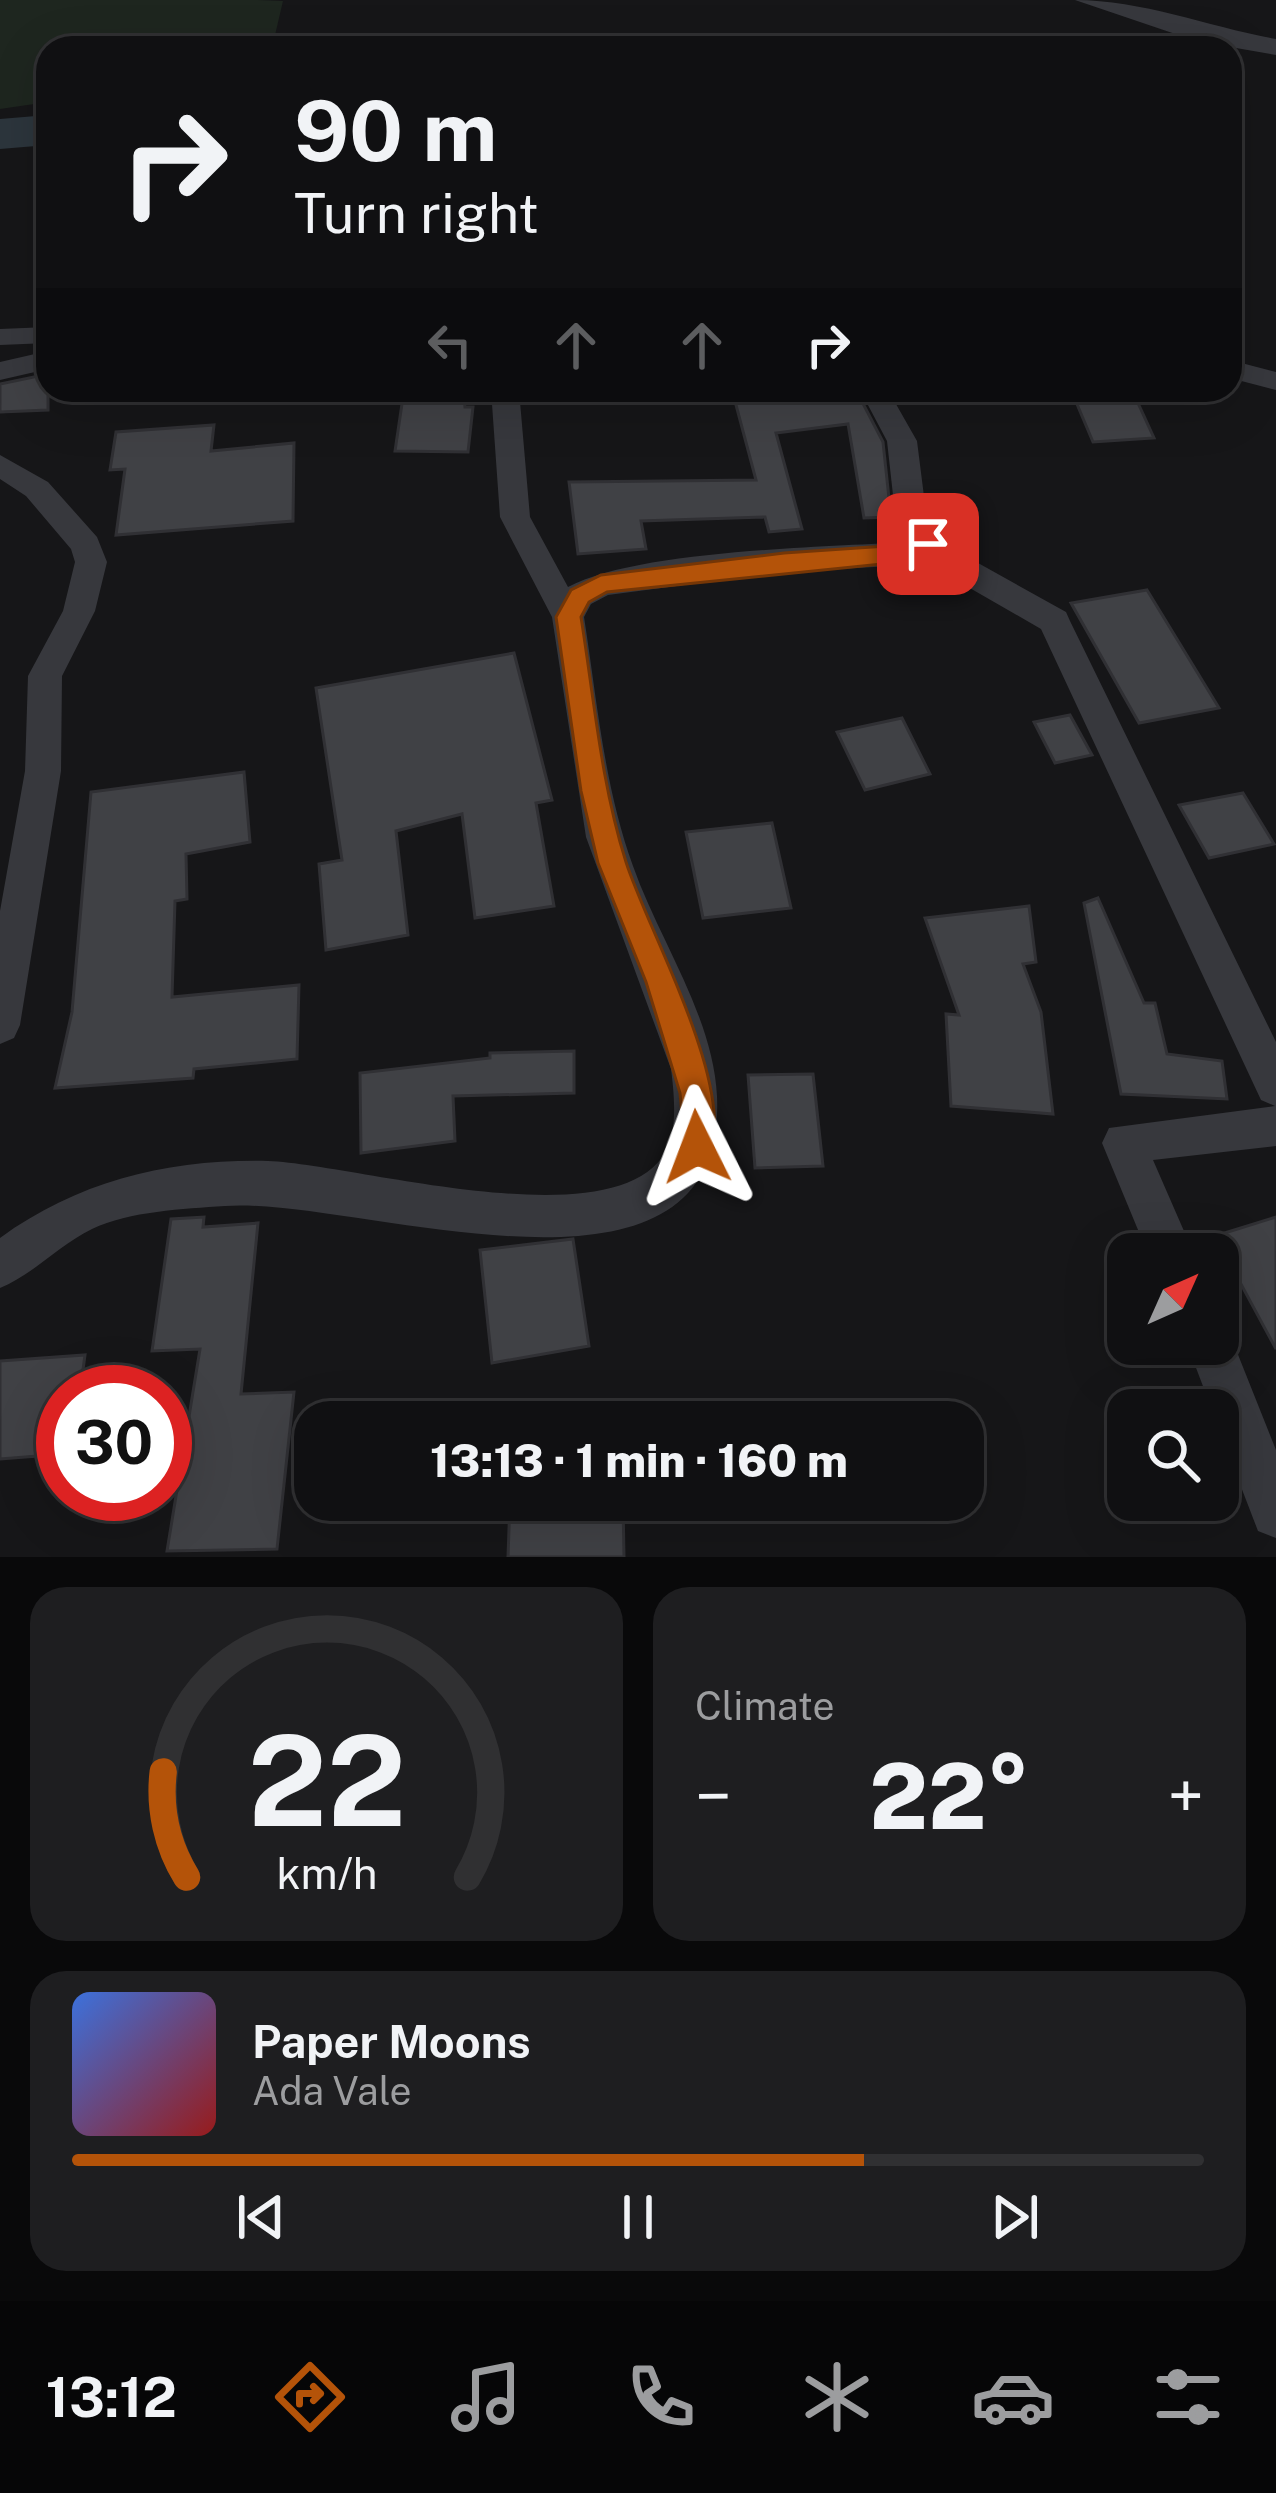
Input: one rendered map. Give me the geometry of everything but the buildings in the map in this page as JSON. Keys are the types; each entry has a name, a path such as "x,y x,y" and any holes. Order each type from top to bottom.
{"street":[{"path":"1088,0 1212,36"},
{"path":"1242,41 1276,47"},
{"path":"0,337 36,336"},
{"path":"0,371 36,363"},
{"path":"1242,372 1276,381"},
{"path":"0,1265 83,1209 135,1198 271,1183 563,1216 618,1212 660,1197 682,1178 697,1147 696,1093 661,982 612,863 595,791 568,617 515,518 506,402"},
{"path":"881,402 902,441 912,522 933,552 1054,621 1276,1086"},
{"path":"0,465 37,489 86,545 92,562 79,610 45,676 43,771 0,1025"},
{"path":"568,617 579,596 601,584 784,561 933,552"},
{"path":"1163,1233 1124,1143 1276,1126"},
{"path":"1218,1365 1276,1513"}],"shaded area":[{"path":"0,0 283,1 275,36 36,36 36,104 0,109"}],"waterway":[{"path":"0,134 36,131"}],"route":[{"path":"697,1147 696,1093 661,982 612,863 595,791 568,617 579,596 601,584 784,561 933,552 928,544"}]}
